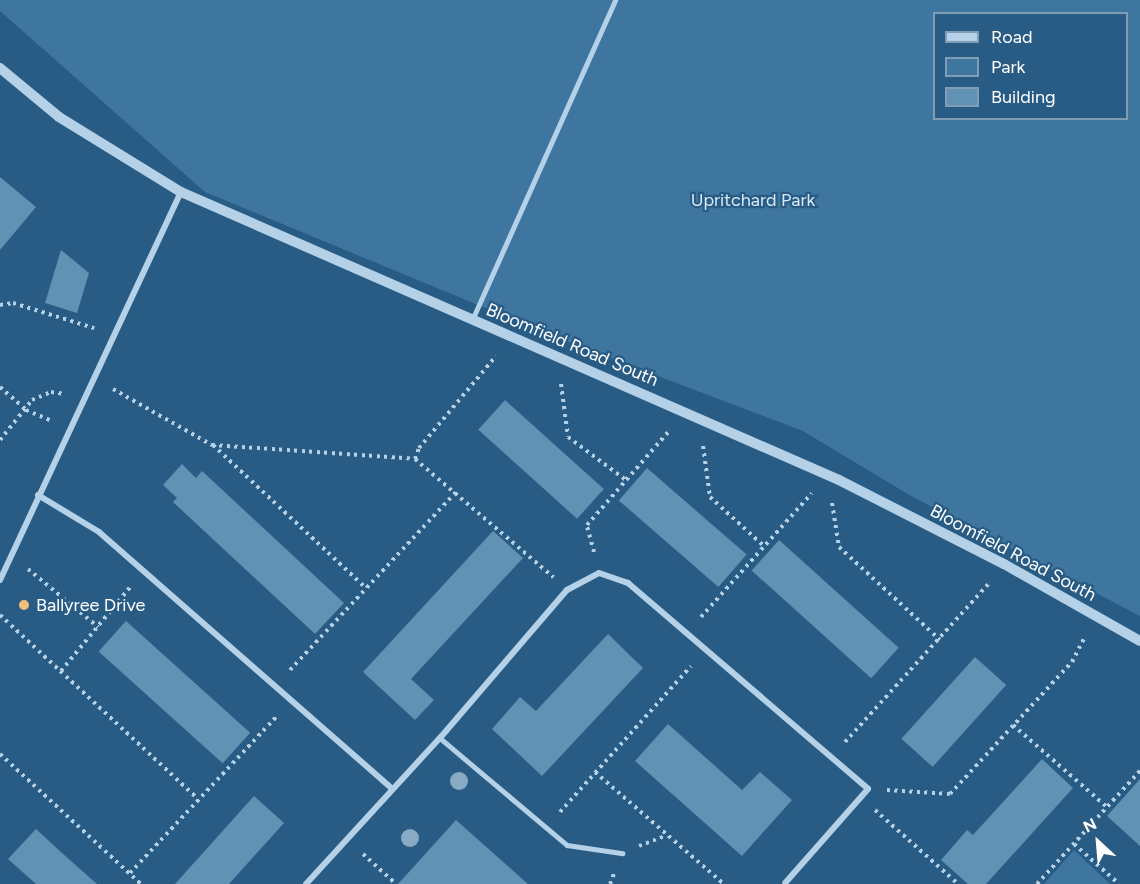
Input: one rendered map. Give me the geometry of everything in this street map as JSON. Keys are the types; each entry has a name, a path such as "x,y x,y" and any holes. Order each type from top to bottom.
{"street":[{"name":"Bloomfield Road South","path":"0,68 59,117 181,192 828,475 1004,564 1140,641"},
{"path":"0,580 181,192"},
{"path":"38,495 99,532 393,789"},
{"path":"306,884 440,738 567,590 599,573 628,583 868,789 785,883"}],"lane":[{"path":"472,321 615,0"},
{"path":"440,738 567,845 622,853"}],"path":[{"path":"0,305 13,303 114,334"},
{"path":"415,459 419,448 512,337"},
{"path":"557,356 568,437 626,480"},
{"path":"94,378 212,445 366,588"},
{"path":"0,387 26,410 69,429"},
{"path":"0,440 32,400 51,392 85,396"},
{"path":"599,573 587,525 686,411"},
{"path":"699,417 710,497 765,546"},
{"path":"212,445 415,459 567,590"},
{"path":"687,633 828,475"},
{"path":"828,475 839,547 940,640"},
{"path":"275,686 456,492"},
{"path":"9,558 41,578 98,627"},
{"path":"831,758 940,640 1004,564"},
{"path":"61,672 144,571"},
{"path":"0,615 198,798"},
{"path":"868,789 950,794 1072,662 1095,616"},
{"path":"545,828 706,650"},
{"path":"130,873 291,700"},
{"path":"1013,725 1107,807"},
{"path":"0,754 141,884"},
{"path":"1037,884 1140,771"},
{"path":"595,772 724,884"},
{"path":"861,798 958,884"},
{"path":"347,840 396,884"},
{"path":"1074,844 1119,884"}],"green space":[{"name":"Upritchard Park","path":"0,0 1140,0 1140,616 911,496 803,431 558,338 205,192 0,11"},
{"path":"1074,850 1110,884 1044,884"}],"building":[{"path":"0,177 36,207 0,250"},
{"path":"61,250 89,273 77,313 45,303"},
{"path":"505,400 604,489 577,519 478,430"},
{"path":"182,464 196,478 202,471 344,603 315,634 173,502 177,498 163,485"},
{"path":"647,468 747,555 718,587 619,500"},
{"path":"493,531 523,558 411,679 434,700 415,720 363,672"},
{"path":"779,540 899,648 871,678 752,570"},
{"path":"126,621 250,733 223,763 99,651"},
{"path":"608,634 643,668 542,776 492,729 520,697 536,711"},
{"path":"975,657 1006,685 933,767 901,739"},
{"path":"668,724 742,790 760,772 792,800 742,856 635,761"},
{"path":"1042,759 1073,788 986,884 968,884 941,860 967,830 973,835"},
{"path":"1140,779 1140,846 1107,816"},
{"path":"254,796 284,823 229,884 175,884"},
{"path":"456,820 528,884 398,884"},
{"path":"36,829 97,884 36,884 8,859"}],"place":[{"name":"Ballyree Drive","path":"24,605"}]}
